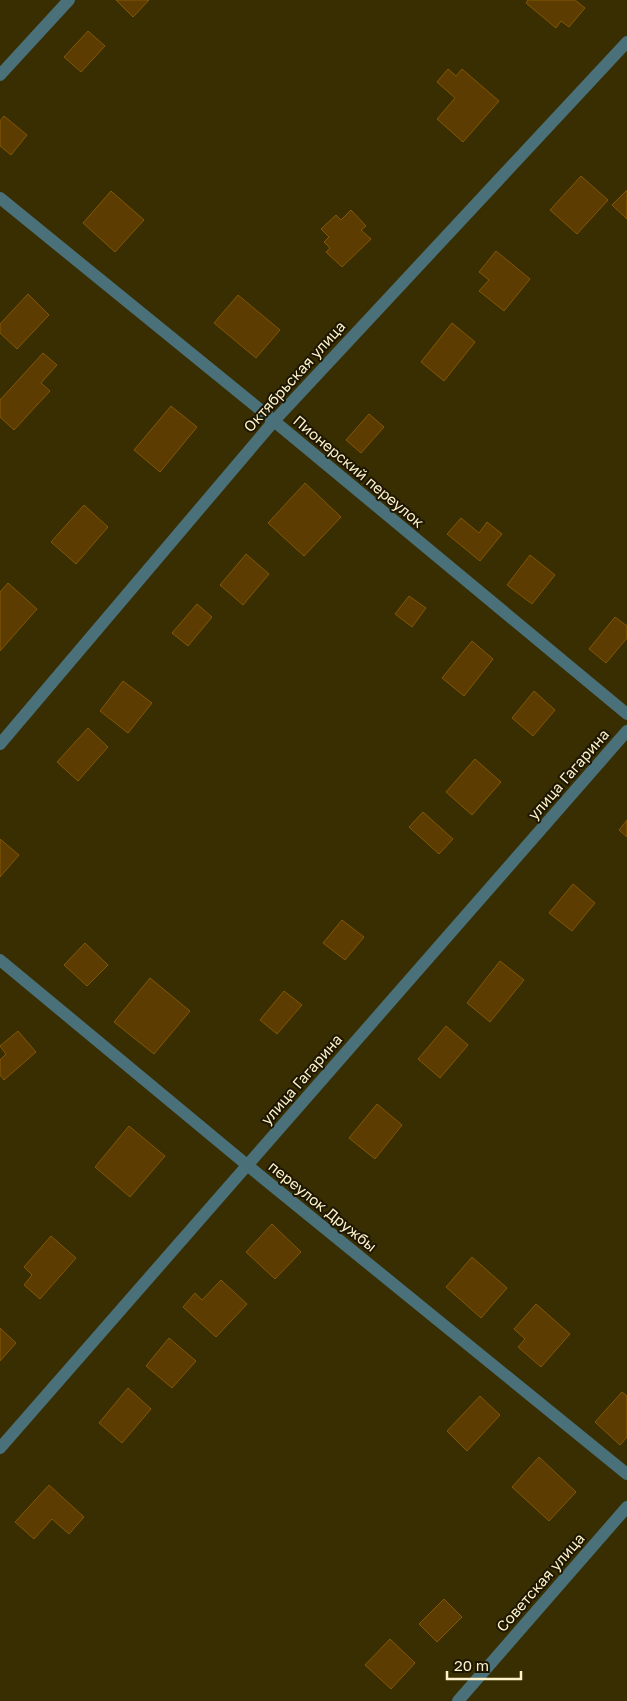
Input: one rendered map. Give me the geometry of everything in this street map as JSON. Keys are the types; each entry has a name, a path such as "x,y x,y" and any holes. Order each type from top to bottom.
{"street":[{"path":"0,75 68,0"},
{"name":"Октябрьская улица","path":"0,744 274,421 627,42"},
{"name":"Пионерский переулок","path":"0,198 274,421 627,714"},
{"name":"улица Гагарина","path":"0,1448 627,732"},
{"name":"переулок Дружбы","path":"0,960 247,1166 627,1474"},
{"name":"Советская улица","path":"458,1701 627,1507"}],"building":[{"path":"116,0 149,0 133,17"},
{"path":"528,0 575,0 585,8 569,27 561,21 556,28 526,3"},
{"path":"88,31 105,46 81,72 64,57"},
{"path":"448,69 456,76 462,69 499,101 463,142 437,119 455,98 437,82"},
{"path":"4,116 27,135 11,155 0,146 0,121"},
{"path":"581,176 608,200 577,234 550,210"},
{"path":"627,190 627,219 612,205"},
{"path":"111,191 144,220 115,252 83,223"},
{"path":"351,210 366,226 361,230 371,239 342,267 326,252 330,248 324,242 329,237 321,229 336,215 341,220"},
{"path":"496,251 530,279 504,311 479,291 489,280 479,272"},
{"path":"28,294 49,315 17,349 0,333 0,324"},
{"path":"238,295 280,330 256,358 214,323"},
{"path":"452,323 475,342 444,381 421,362"},
{"path":"43,353 57,365 41,383 50,391 14,430 0,417 0,400"},
{"path":"171,406 197,427 160,472 134,450"},
{"path":"369,414 384,427 361,453 346,440"},
{"path":"305,483 341,517 304,556 268,523"},
{"path":"84,505 108,527 76,564 51,542"},
{"path":"461,518 479,533 487,522 502,534 480,561 447,534"},
{"path":"246,554 269,574 243,605 220,585"},
{"path":"530,555 555,575 532,604 507,585"},
{"path":"8,583 37,609 0,651 0,592"},
{"path":"409,596 426,608 412,627 395,614"},
{"path":"197,604 212,617 188,646 172,633"},
{"path":"615,617 627,626 627,638 606,663 589,649"},
{"path":"472,641 493,659 464,696 442,678"},
{"path":"123,681 152,703 128,733 100,711"},
{"path":"534,691 555,710 533,736 512,718"},
{"path":"88,728 108,747 78,781 57,762"},
{"path":"475,759 501,782 472,815 446,792"},
{"path":"423,812 453,839 439,854 409,827"},
{"path":"627,820 627,837 619,830"},
{"path":"0,839 19,855 0,877"},
{"path":"573,884 595,903 572,931 549,913"},
{"path":"342,920 364,937 345,960 323,943"},
{"path":"85,943 108,965 87,986 64,965"},
{"path":"500,961 524,980 490,1022 467,1003"},
{"path":"150,978 190,1011 154,1054 114,1022"},
{"path":"284,991 302,1005 277,1034 260,1020"},
{"path":"446,1026 468,1045 440,1078 418,1059"},
{"path":"18,1031 36,1052 4,1080 0,1075 0,1060 6,1054 0,1046"},
{"path":"377,1104 402,1125 375,1159 349,1138"},
{"path":"129,1126 165,1156 130,1197 95,1167"},
{"path":"272,1224 301,1252 275,1279 246,1252"},
{"path":"51,1236 76,1258 40,1299 24,1285 32,1275 24,1267"},
{"path":"472,1257 507,1288 481,1318 446,1287"},
{"path":"221,1280 247,1304 216,1337 183,1307 195,1293 202,1300"},
{"path":"536,1304 570,1334 541,1367 518,1347 525,1339 514,1329"},
{"path":"0,1328 16,1343 0,1361"},
{"path":"169,1338 196,1361 172,1388 146,1366"},
{"path":"128,1388 151,1409 122,1443 99,1423"},
{"path":"622,1392 627,1396 627,1437 620,1445 595,1422"},
{"path":"480,1396 500,1415 467,1451 447,1431"},
{"path":"539,1457 576,1492 549,1521 512,1487"},
{"path":"49,1485 84,1517 69,1534 52,1519 34,1539 15,1522"},
{"path":"444,1599 462,1617 437,1642 419,1624"},
{"path":"390,1639 415,1663 391,1689 365,1665"}]}
